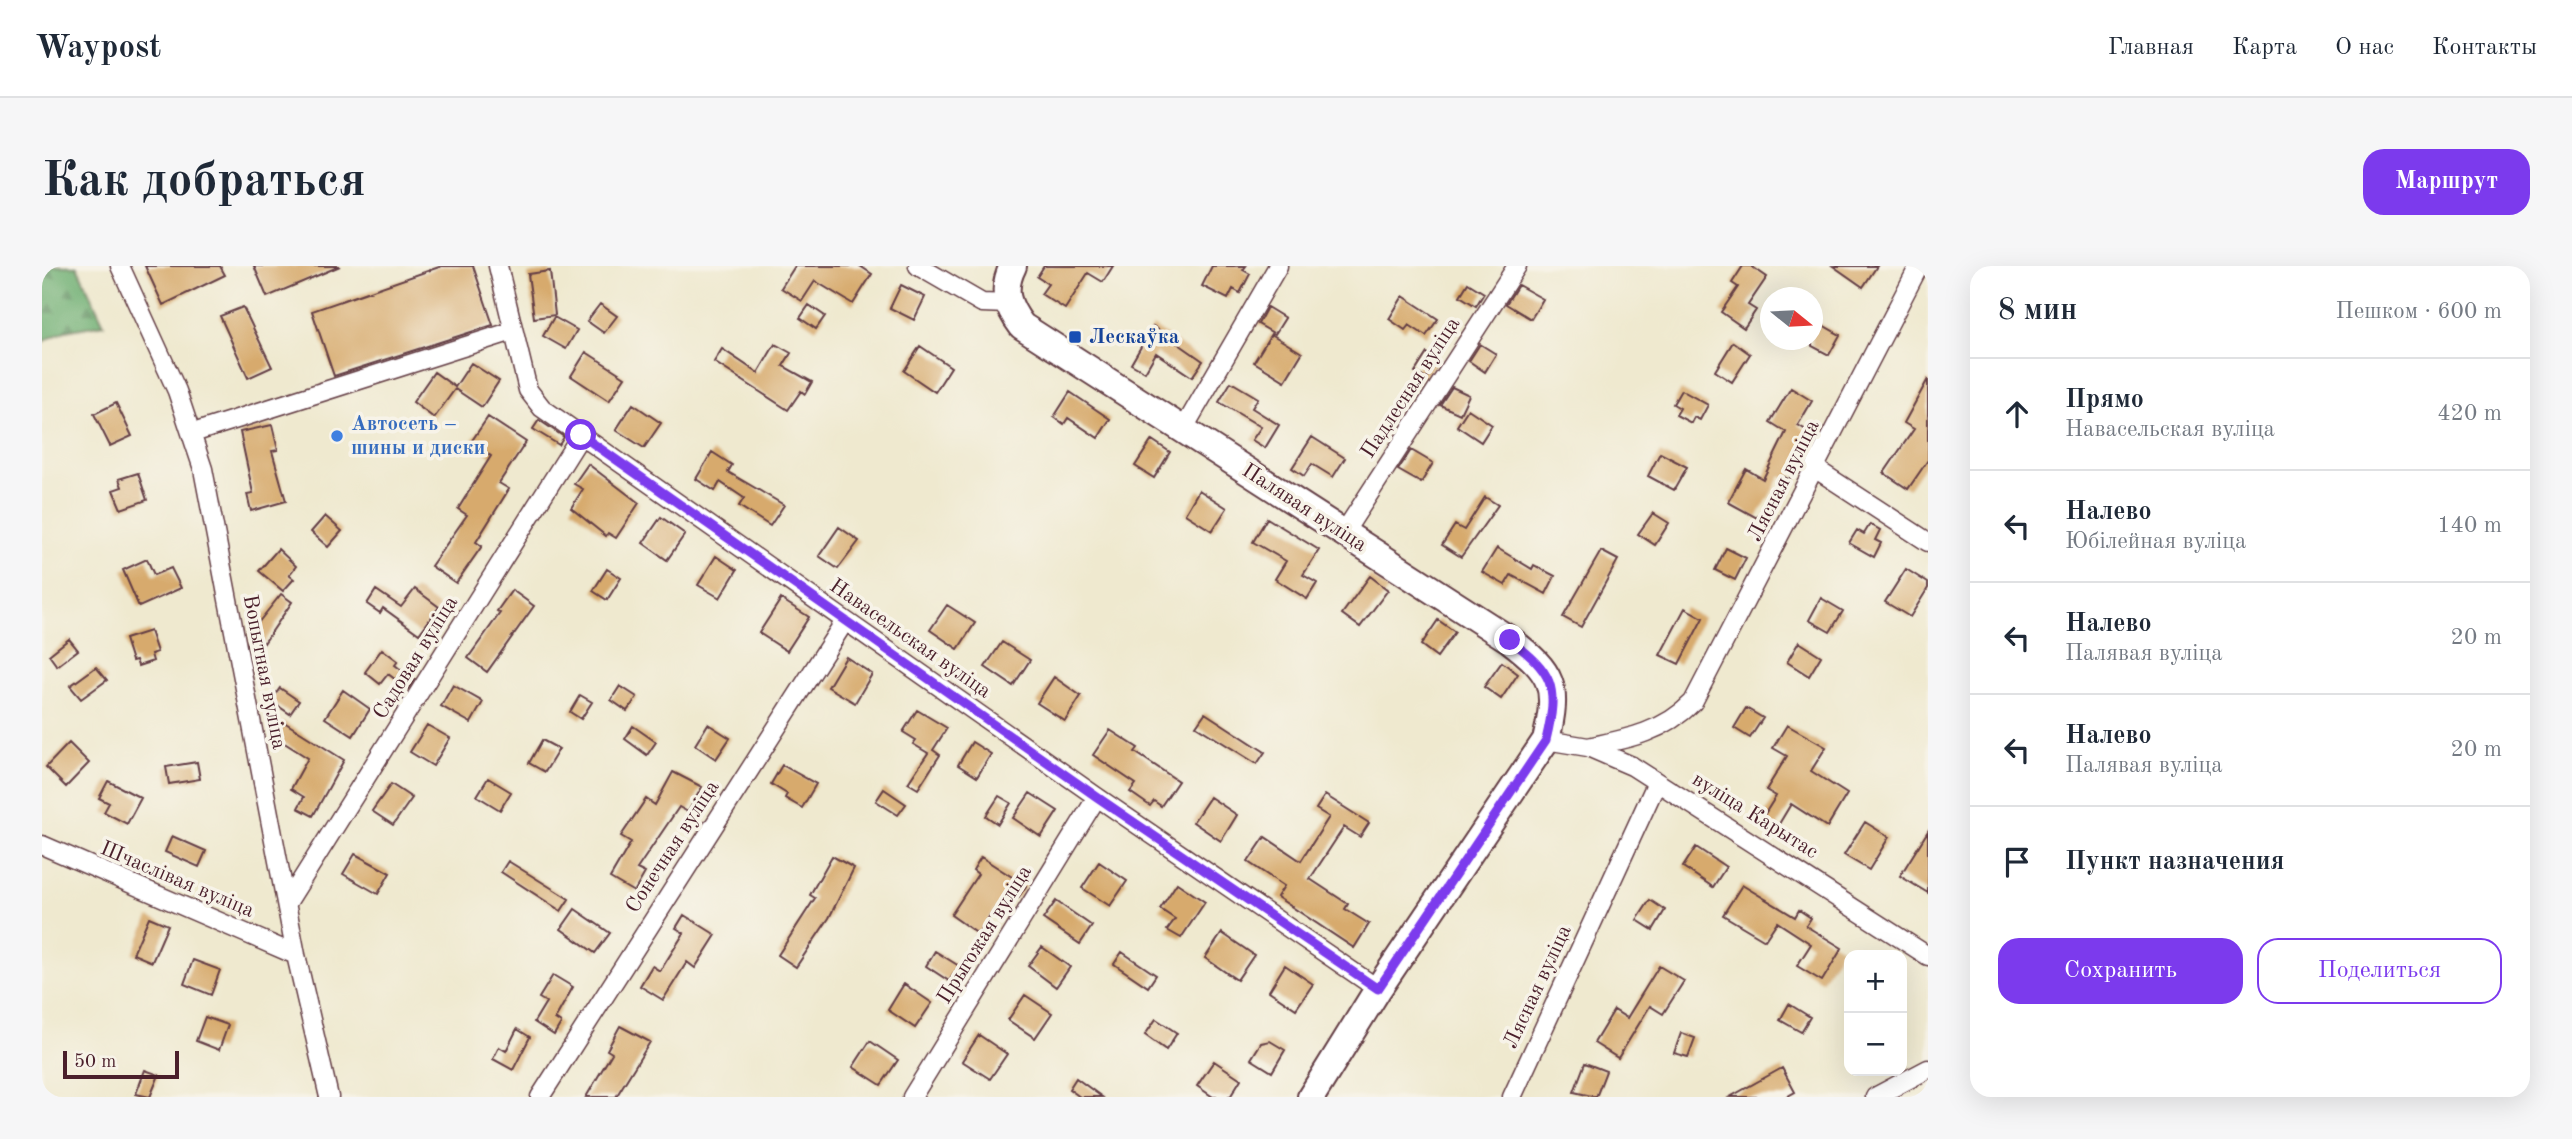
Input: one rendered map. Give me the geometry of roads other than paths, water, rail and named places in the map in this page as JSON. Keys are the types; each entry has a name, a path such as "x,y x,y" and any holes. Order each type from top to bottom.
{"main road":[{"path":"1008,304 1005,296 1007,278 1013,266"},
{"name":"Палявая вуліца","path":"1008,304 1022,327 1184,428 1343,534 1510,640 1538,661 1550,686 1552,714 1546,740"},
{"path":"1311,1097 1378,989 1546,740"}],"street":[{"name":"Вопытная вуліца","path":"120,266 192,433 203,468 296,955 329,1097"},
{"name":"Навасельская вуліца","path":"498,266 528,390 534,399 845,621 1378,989"},
{"path":"918,266 982,303 1008,304"},
{"path":"1184,428 1279,266"},
{"name":"Падлесная вуліца","path":"1343,534 1517,266"},
{"name":"Лясная вуліца","path":"1588,747 1652,731 1683,713 1704,685 1919,266"},
{"path":"192,433 513,331"},
{"name":"Садовая вуліца","path":"287,903 581,435"},
{"path":"1816,469 1928,542"},
{"name":"Сонечная вуліца","path":"540,1097 845,621"},
{"name":"вуліца Карытас","path":"1546,740 1588,747 1632,766 1928,956"},
{"name":"Лясная вуліца","path":"1512,1097 1657,782"},
{"name":"Прыгожая вуліца","path":"912,1097 1097,797"},
{"name":"Шчаслівая вуліца","path":"42,845 296,955"},
{"path":"1875,1097 1928,1069"}],"place":[{"name":"Лескаўка","path":"1075,337"},
{"name":"Автосеть – шины и диски","path":"337,436"}]}
